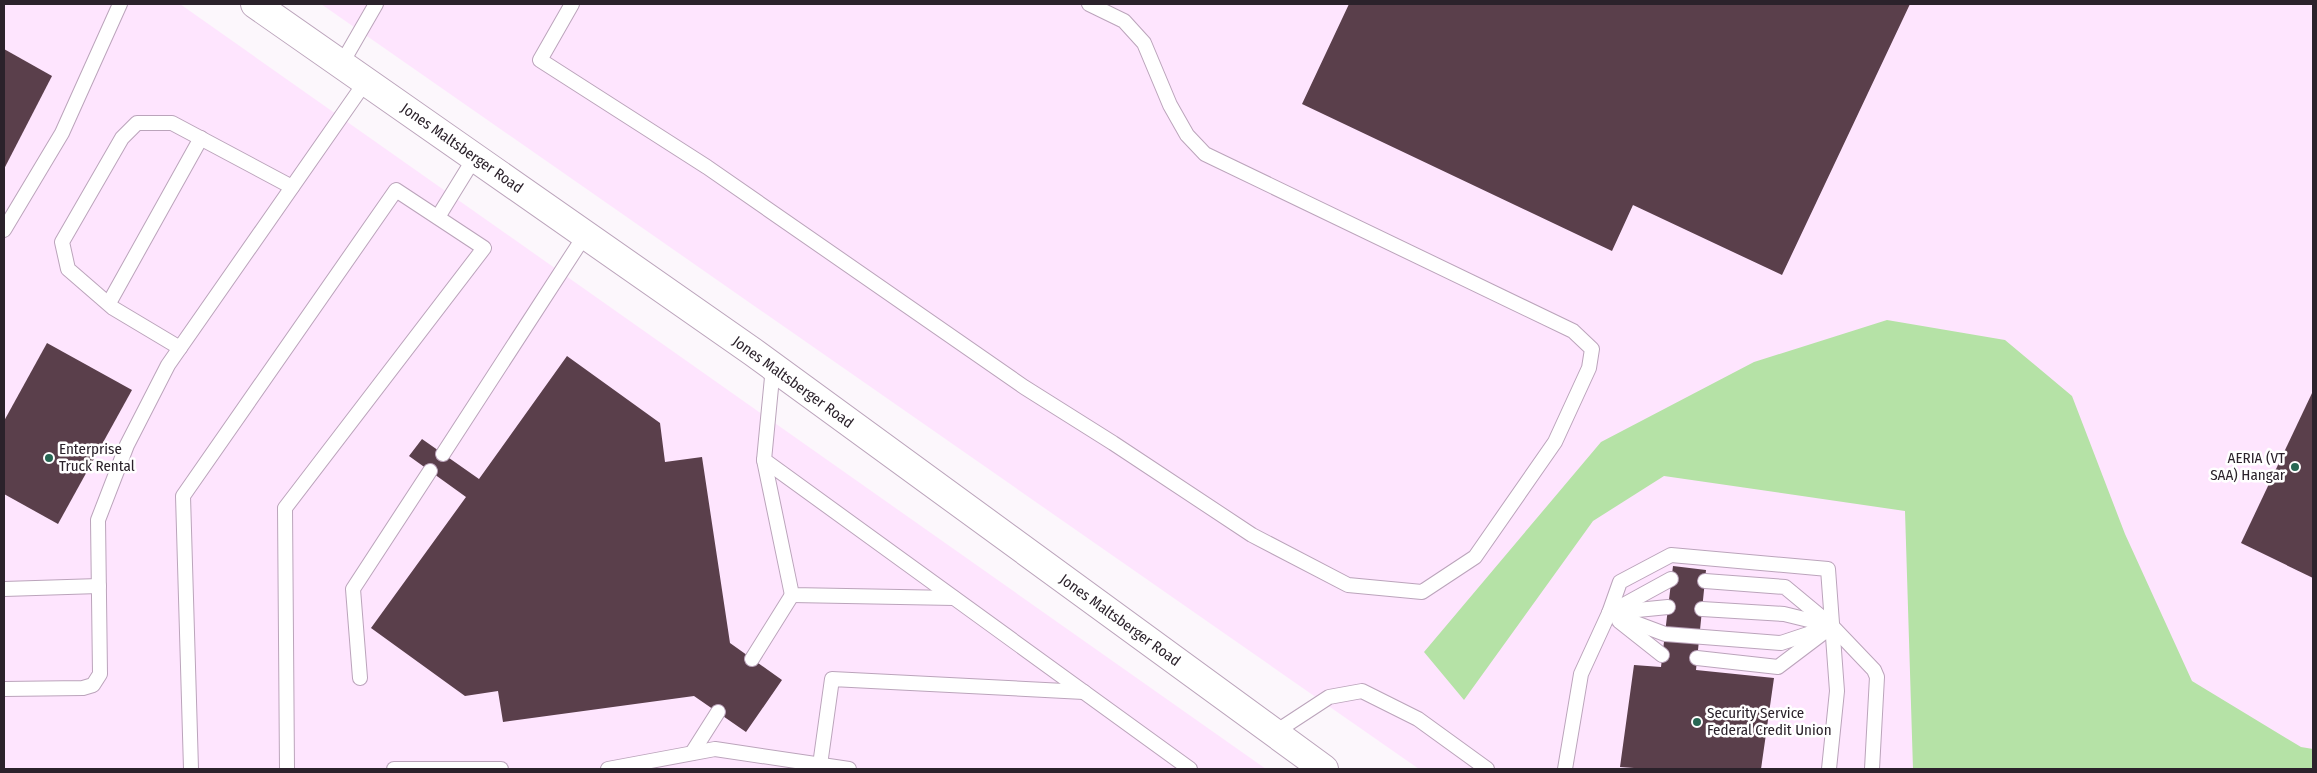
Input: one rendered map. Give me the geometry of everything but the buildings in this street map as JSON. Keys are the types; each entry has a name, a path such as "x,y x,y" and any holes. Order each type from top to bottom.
{"street":[{"name":"Jones Maltsberger Road","path":"255,4 342,63 773,367 1324,769"}],"lane":[{"path":"4,230 62,133 120,4"},
{"path":"342,63 376,4"},
{"path":"572,4 540,60 707,166 1024,387 1114,443 1252,535 1348,585 1422,592 1475,557 1555,442 1589,368 1592,349 1573,331 1205,154 1187,134 1170,105 1144,43 1124,20 1108,8 1089,4"},
{"path":"4,689 83,688 93,685 100,674 98,520 128,445 168,365 366,81"},
{"path":"180,348 113,308 68,268 62,242 122,138 137,123 172,122 292,187"},
{"path":"109,303 201,138"},
{"path":"438,217 475,157"},
{"path":"191,769 183,496 396,190 484,248 285,508 287,769"},
{"path":"443,454 585,234"},
{"path":"752,659 792,595 764,460 773,367"},
{"path":"764,460 1190,769"},
{"path":"360,678 353,589 430,471"},
{"path":"1565,769 1581,674 1609,613 1620,582 1671,556 1828,569 1837,691 1829,769"},
{"path":"1609,613 1672,579"},
{"path":"1705,581 1785,587 1832,626 1874,670 1877,676 1872,769"},
{"path":"4,589 98,586"},
{"path":"792,595 954,598"},
{"path":"1609,613 1668,607"},
{"path":"1702,609 1784,614 1832,626"},
{"path":"1609,613 1665,634 1781,643 1832,626"},
{"path":"1609,613 1662,655"},
{"path":"1697,658 1778,666 1832,626"},
{"path":"820,765 832,679 1084,692"},
{"path":"1274,733 1329,697 1362,691 1418,719 1486,769"},
{"path":"692,753 718,712"},
{"path":"608,769 715,749 849,769"},
{"path":"394,769 501,769"}],"shaded area":[{"path":"4,4 180,4 1266,769 4,769"},
{"path":"321,4 2313,4 2313,769 1419,769"}],"green space":[{"path":"1887,320 2005,340 2072,396 2125,534 2192,681 2301,747 2313,749 2313,769 1913,769 1905,511 1664,476 1593,521 1464,700 1424,652 1601,442 1754,362"}],"place":[{"name":"Enterprise Truck Rental","path":"49,458"},
{"name":"AERIA (VT SAA) Hangar","path":"2295,467"},
{"name":"Security Service Federal Credit Union","path":"1697,722"}]}
